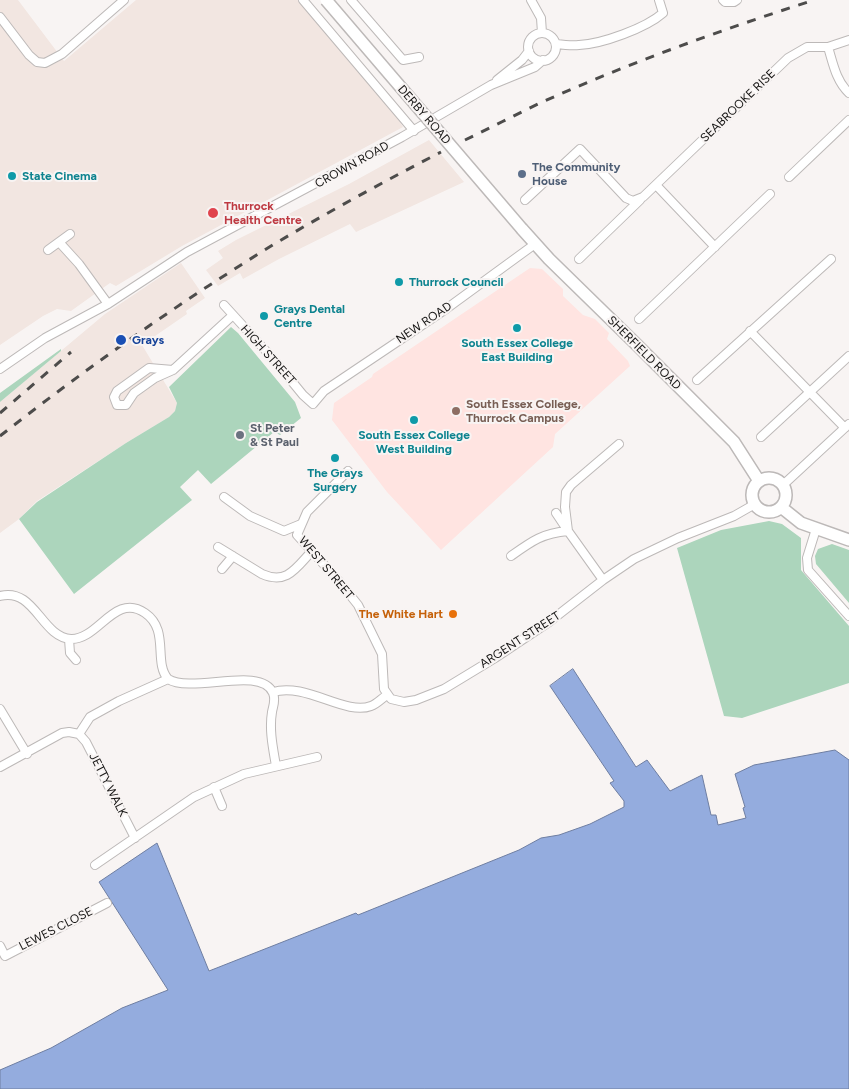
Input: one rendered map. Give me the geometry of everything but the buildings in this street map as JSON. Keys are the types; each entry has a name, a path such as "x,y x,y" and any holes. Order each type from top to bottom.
{"main road":[{"name":"DERBY ROAD","path":"326,0 522,229"},
{"name":"SHERFIELD ROAD","path":"522,229 549,259 734,442 759,481"},
{"path":"769,478 779,481 783,485 786,499 777,510 767,512 758,508 755,504 752,494 755,485 759,481 769,478"},
{"path":"781,507 801,523 849,540"}],"street":[{"path":"0,18 37,62 45,63 62,54 124,0"},
{"path":"303,0 414,130"},
{"path":"350,0 403,60 419,58"},
{"path":"531,0 542,18 542,33"},
{"path":"556,44 581,45 616,38 656,19 663,13 659,0"},
{"path":"723,0 725,2 737,0"},
{"path":"542,33 552,38 556,44 552,57 543,60 534,58 528,46 531,38 542,33"},
{"path":"849,40 828,46 835,71 843,87 849,93"},
{"name":"SEABROOKE RISE","path":"579,259 788,58 807,47 828,46"},
{"name":"CROWN ROAD","path":"492,85 522,60 529,51"},
{"name":"CROWN ROAD","path":"0,368 45,338 108,304 187,252 309,188 492,85 535,68 543,60"},
{"path":"789,177 849,120"},
{"path":"525,200 580,149 626,198 633,201 643,197"},
{"path":"656,185 715,247"},
{"path":"638,319 770,194"},
{"path":"48,250 70,234"},
{"path":"59,242 79,264 108,304"},
{"name":"NEW ROAD","path":"313,404 324,391 446,308 535,244"},
{"path":"697,380 831,259"},
{"name":"HIGH STREET","path":"224,305 270,355 303,396 313,404"},
{"path":"173,370 149,368 117,391 114,397 115,402 117,405 126,405 134,393 155,378 173,370 233,316"},
{"path":"750,331 809,392 847,426 783,485"},
{"path":"761,437 849,356"},
{"path":"568,531 565,507 566,492 571,485 619,444"},
{"name":"WEST STREET","path":"348,471 307,512 297,535 358,605 382,654 384,689 387,694"},
{"name":"WEST STREET","path":"224,497 250,516 284,531 301,524"},
{"name":"ARGENT STREET","path":"387,694 397,702 404,702 416,700 444,689 523,640 566,610 603,580 634,560 678,538 734,516 755,504"},
{"path":"556,513 603,580"},
{"path":"816,529 807,558 808,570 849,616"},
{"path":"511,556 530,542 550,532 568,531"},
{"path":"218,547 268,577 280,578 292,572 312,551"},
{"path":"222,569 233,556"},
{"path":"0,596 11,595 24,600 52,630 59,636 69,639 78,639 87,635 119,610 128,608 144,612 151,618 158,632 163,671 168,679 181,684 258,681 265,684 273,692 275,698 271,714 271,738 276,766"},
{"path":"69,639 70,653 76,660"},
{"path":"0,767 27,754 62,733 79,734 90,717 119,701 168,679"},
{"path":"273,692 282,690 298,691 357,707 371,706 387,694"},
{"path":"0,708 27,754"},
{"name":"JETTY WALK","path":"79,734 86,742 135,838"},
{"path":"95,865 194,797 214,787 244,774 317,757"},
{"path":"214,787 222,806"},
{"name":"LEWES CLOSE","path":"0,946 3,957 107,903"}],"shaded area":[{"path":"0,0 18,0 64,61 136,0 300,0 395,114 403,127 182,246 116,286 110,283 71,311 57,309 43,316 0,345"},
{"path":"429,140 464,182 356,232 350,224 243,279 240,273 218,286 206,270 223,258 218,251 236,240 349,184"},
{"path":"181,263 205,298 186,311 187,314 142,345 177,403 175,411 169,417 37,501 19,519 0,533 0,402 105,314"},
{"name":"South Essex College, Thurrock Campus","path":"530,268 542,269 563,289 563,296 583,315 595,319 609,333 607,339 628,361 630,366 555,434 553,447 441,550 387,492 332,420 334,403 372,377 373,374"}],"green space":[{"path":"231,327 295,402 301,418 280,435 274,432 211,484 198,470 180,487 192,500 74,594 19,519 37,502 169,417 175,411 177,403 169,387"},
{"path":"61,349 61,351 0,402 0,393"},
{"path":"769,521 782,524 801,538 801,570 849,626 849,683 742,718 724,716 677,548 721,530"},
{"path":"832,544 849,550 849,603 816,564 815,556 818,549"}],"water":[{"path":"573,669 636,767 647,760 670,791 702,775 711,815 716,815 718,825 746,818 743,808 745,807 735,774 754,765 835,750 849,760 849,1089 0,1089 0,1070 51,1048 122,1008 168,990 99,882 157,843 209,971 356,913 358,915 519,850 541,838 559,835 590,824 624,807 624,801 610,783 614,781 550,686"}],"railway":[{"path":"465,140 540,103 607,74 710,35 814,0"},
{"path":"0,436 135,336 240,265 337,208 441,152"},
{"path":"0,413 71,352"}],"place":[{"name":"The Community House","path":"522,174"},
{"name":"State Cinema","path":"12,176"},
{"name":"Thurrock Health Centre","path":"213,213"},
{"name":"Thurrock Council","path":"399,282"},
{"name":"Grays Dental Centre","path":"264,316"},
{"name":"South Essex College East Building","path":"517,328"},
{"name":"Grays","path":"121,340"},
{"name":"South Essex College, Thurrock Campus","path":"456,411"},
{"name":"South Essex College West Building","path":"414,420"},
{"name":"St Peter & St Paul","path":"240,435"},
{"name":"The Grays Surgery","path":"335,458"},
{"name":"The White Hart","path":"453,614"}]}
